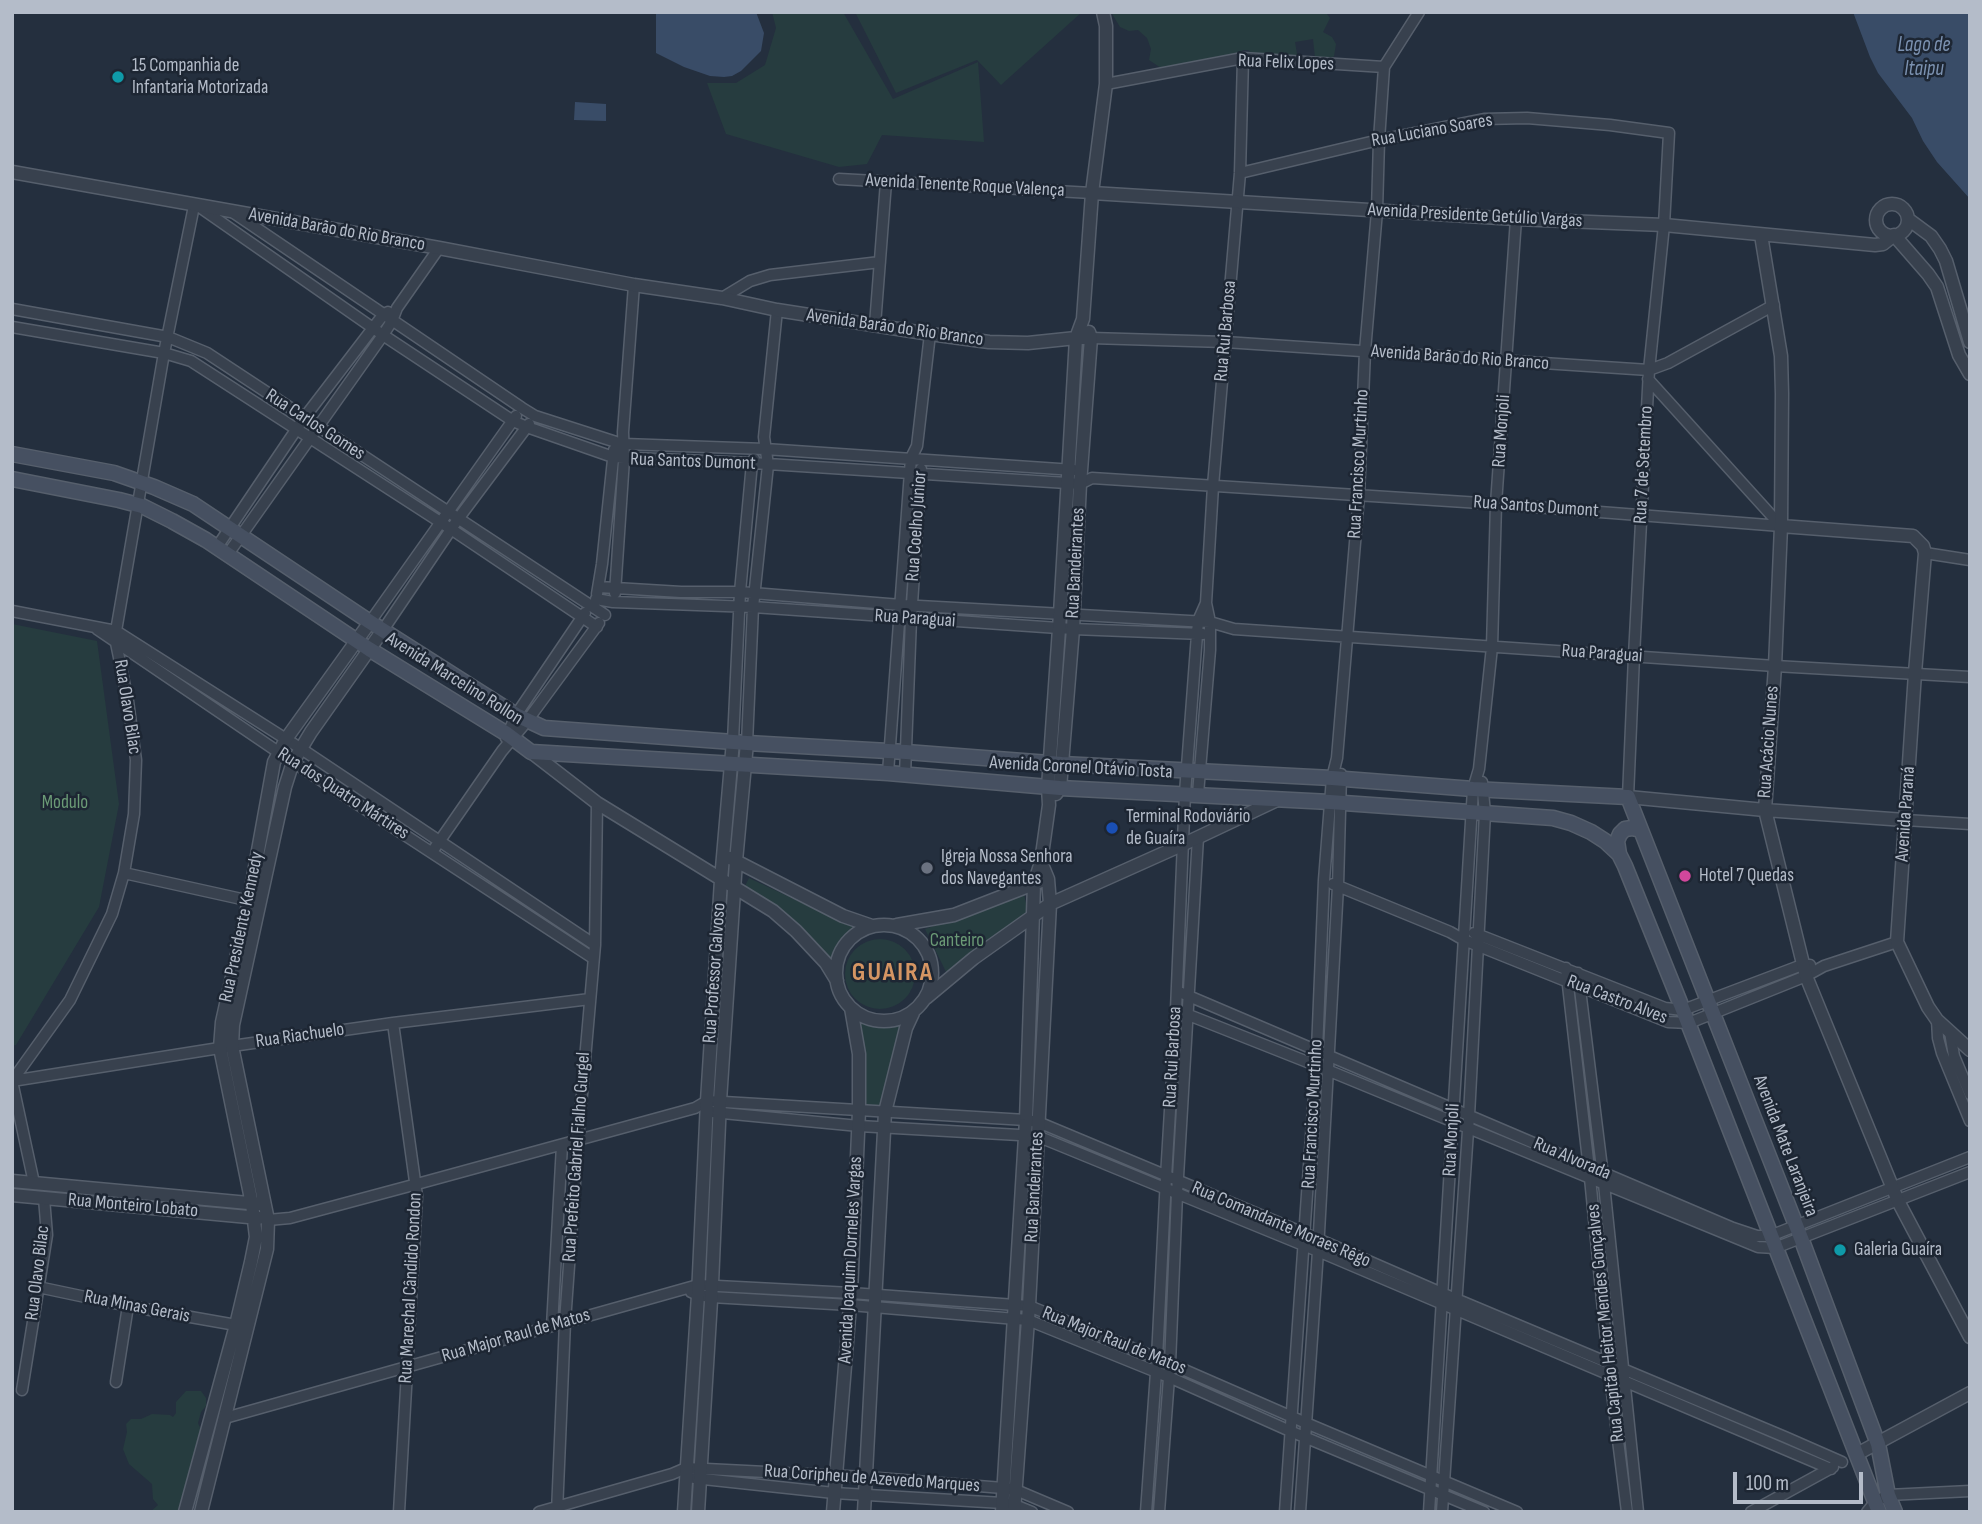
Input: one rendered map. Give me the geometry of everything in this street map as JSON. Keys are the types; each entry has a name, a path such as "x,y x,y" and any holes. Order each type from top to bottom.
{"main road":[{"name":"Avenida Marcelino Rollon","path":"12,454 114,473 193,504 377,626 522,718 544,728"},
{"path":"40,485 44,460"},
{"name":"Avenida Marcelino Rollon","path":"12,480 138,505 172,521 223,551 363,645 510,736 531,752"},
{"name":"Avenida Coronel Otávio Tosta","path":"544,728 1056,764 1628,797"},
{"path":"603,732 604,757"},
{"path":"822,747 822,769"},
{"name":"Avenida Coronel Otávio Tosta","path":"531,752 1553,818 1571,823 1605,841 1619,854"},
{"path":"992,782 995,759"},
{"name":"Avenida Mate Laranjeira","path":"1628,797 1878,1444 1877,1505"},
{"path":"1619,854 1617,841 1620,834 1625,829 1641,830"},
{"name":"Avenida Mate Laranjeira","path":"1619,854 1686,1016 1877,1505 1895,1512"}],"street":[{"name":"Rua Bandeirantes","path":"1077,477 1076,338 1083,319 1092,192 1106,84 1106,26 1103,12"},
{"name":"Rua Francisco Murtinho","path":"1285,1512 1317,1050 1324,880 1335,803 1359,495 1365,351 1377,211 1384,68 1419,12"},
{"name":"Rua Felix Lopes","path":"1106,84 1243,58 1384,68"},
{"name":"Rua Rui Barbosa","path":"1159,1512 1170,1363 1178,1181 1176,1010 1184,844 1205,702 1210,635 1206,603 1213,486 1240,173 1243,58"},
{"name":"Rua Luciano Soares","path":"1240,173 1379,140 1484,119 1527,118 1669,133"},
{"name":"Rua 7 de Setembro","path":"1628,797 1649,375 1664,225 1669,133"},
{"name":"Avenida Barão do Rio Branco","path":"12,172 777,310 989,342 1028,344 1076,338 1225,342 1507,361 1649,375 1774,305"},
{"name":"Avenida Tenente Roque Valença","path":"839,179 1092,192"},
{"path":"875,325 886,182"},
{"name":"Avenida Presidente Getúlio Vargas","path":"1092,192 1377,211 1664,225 1857,244 1883,244 1894,235"},
{"path":"1857,244 1877,221 1880,210 1889,204 1899,206 1908,219 1907,227 1902,233 1894,235 1882,232 1877,221"},
{"name":"Rua Santos Dumont","path":"196,206 378,332 513,421 618,458 752,463 916,475 1077,477"},
{"name":"Rua Olavo Bilac","path":"12,1081 70,1000 112,915 124,873 134,814 136,760 116,631 164,353 196,206"},
{"name":"Rua Santos Dumont","path":"234,212 535,416 620,443 762,445 1077,477 1496,504 1913,536 1923,546 1925,554"},
{"name":"Rua Monjoli","path":"1442,1512 1469,1116 1477,939 1479,769 1492,647 1496,504 1516,219"},
{"path":"1908,219 1921,227 1940,249 1970,342"},
{"name":"Rua Acácio Nunes","path":"1761,235 1774,305 1782,382 1782,526 1765,810 1804,971 1898,1201 1970,1337"},
{"path":"1894,235 1937,288 1959,355 1970,374"},
{"path":"236,531 311,439 387,318 439,248"},
{"path":"722,298 750,281 770,275 880,262"},
{"path":"432,852 502,751 552,661 595,597 623,432 634,285"},
{"name":"Rua Carlos Gomes","path":"12,309 168,337 207,354 458,519 595,597 605,615"},
{"name":"Rua Professor Galvoso","path":"740,742 740,592 752,463 762,445 777,310"},
{"name":"Rua Bandeirantes","path":"1061,692 1073,629 1067,614 1070,553 1091,338 1083,319"},
{"name":"Rua Carlos Gomes","path":"12,327 164,353 191,361 597,626"},
{"path":"223,551 304,418 378,332"},
{"name":"Rua Coelho Júnior","path":"888,773 907,605 917,446 930,334"},
{"path":"1649,375 1782,526"},
{"name":"Rua Presidente Kennedy","path":"377,626 412,562 522,408"},
{"name":"Rua Presidente Kennedy","path":"255,902 274,762 278,752 423,571 535,416"},
{"name":"Rua Professor Galvoso","path":"684,1512 692,1385 707,1234 710,1107 722,972 734,887 738,764 768,465 762,445"},
{"path":"522,718 564,671 613,602 617,589 618,458"},
{"path":"1925,554 1970,560"},
{"name":"Avenida Paraná","path":"1925,554 1897,942 1927,1007 1937,1020 1970,1050"},
{"path":"412,562 423,571"},
{"name":"Rua Paraguai","path":"595,597 617,589 740,592 907,605 1198,621 1234,629 1346,637 1970,677"},
{"path":"681,592 682,604"},
{"name":"Rua Paraguai","path":"595,597 613,602 753,607 1073,629 1210,635 1234,629"},
{"name":"Rua Rui Barbosa","path":"1193,772 1192,700 1198,621 1206,603"},
{"path":"985,609 985,624"},
{"name":"Rua dos Quatro Mártires","path":"12,611 116,631 300,748 595,945"},
{"name":"Rua Bandeirantes","path":"1032,1128 1031,978 1034,884 1041,862 1054,787 1061,692 1059,628 1067,614"},
{"path":"1138,618 1138,632"},
{"name":"Rua Coelho Júnior","path":"905,619 905,775"},
{"name":"Rua dos Quatro Mártires","path":"94,627 293,762 593,958"},
{"name":"Rua Presidente Kennedy","path":"201,1512 267,1249 222,1022 293,762 363,645"},
{"path":"552,661 564,671"},
{"path":"216,710 223,699"},
{"path":"1192,700 1205,702"},
{"name":"Avenida Marcelino Rollon","path":"531,752 597,803 773,911 826,963 837,981"},
{"name":"Rua Professor Galvoso","path":"722,972 721,880 738,764"},
{"path":"1628,797 1765,810 1970,824"},
{"path":"872,926 856,934 844,947 837,963 837,981 842,996 851,1008 870,1019 892,1021 913,1013 926,998 974,958 1049,904 1277,800"},
{"name":"Rua Prefeito Gabriel Fialho Gurgel","path":"557,1509 565,1322 595,945 597,803"},
{"name":"Rua Francisco Murtinho","path":"1300,1512 1318,1251 1338,886 1335,803"},
{"name":"Rua Monjoli","path":"1429,1512 1464,935 1479,813"},
{"name":"Rua Rui Barbosa","path":"1146,1512 1165,1189 1190,997 1198,837"},
{"path":"723,855 843,916 872,926 919,923 954,915 1048,879"},
{"name":"Rua Bandeirantes","path":"1008,1508 1016,1393 1015,1305 1026,1228 1046,980 1048,879 1041,862"},
{"path":"124,873 255,902"},
{"name":"Rua Castro Alves","path":"1324,880 1450,932 1477,939 1523,957 1569,981 1668,1023 1804,971 1897,942"},
{"path":"1181,917 1194,918"},
{"path":"893,925 910,932 924,945 932,962 932,981 926,998"},
{"path":"1322,929 1335,931"},
{"name":"Rua Castro Alves","path":"1523,957 1566,968 1686,1016"},
{"name":"Rua Capitão Heitor Mendes Gonçalves","path":"1566,968 1627,1512"},
{"name":"Rua Capitão Heitor Mendes Gonçalves","path":"1578,973 1604,1184 1638,1512"},
{"path":"1031,978 1046,980"},
{"name":"Rua Alvorada","path":"1177,991 1469,1116 1526,1146"},
{"name":"Rua Riachuelo","path":"12,1081 393,1023 590,999"},
{"name":"Avenida Joaquim Dorneles Vargas","path":"833,1512 851,1299 859,1126 859,1054 851,1008"},
{"name":"Rua Alvorada","path":"1176,1010 1453,1123 1526,1146 1589,1172 1604,1184 1649,1198 1732,1232 1773,1242"},
{"name":"Avenida Joaquim Dorneles Vargas","path":"864,1512 884,1127 906,1028 913,1013"},
{"path":"1937,1020 1942,1053 1970,1121"},
{"path":"1459,1022 1473,1023"},
{"name":"Rua Marechal Cândido Rondon","path":"393,1023 417,1184 399,1512"},
{"path":"1950,1032 1954,1056 1970,1094"},
{"path":"1578,1078 1591,1077"},
{"path":"12,1081 34,1182"},
{"name":"Rua Comandante Moraes Rêgo","path":"710,1107 859,1126 1032,1128 1099,1162 1304,1247 1365,1266 1530,1336 1655,1395 1842,1462"},
{"name":"Rua Comandante Moraes Rêgo","path":"261,1219 290,1218 710,1107 886,1112 1032,1128 1103,1150 1318,1239 1365,1266"},
{"name":"Rua Prefeito Gabriel Fialho Gurgel","path":"552,1326 562,1144"},
{"path":"1099,1162 1103,1150"},
{"path":"1310,1152 1323,1154"},
{"path":"1773,1242 1892,1186 1970,1157"},
{"name":"Rua Alvorada","path":"1589,1172 1602,1171 1649,1198"},
{"path":"1798,1232 1898,1201 1970,1172"},
{"name":"Rua Monteiro Lobato","path":"12,1181 258,1204"},
{"name":"Rua Monteiro Lobato","path":"12,1195 261,1219"},
{"name":"Rua Olavo Bilac","path":"22,1390 47,1235 44,1198"},
{"path":"1238,1220 1241,1208"},
{"path":"1448,1209 1462,1211"},
{"path":"558,1210 573,1210"},
{"name":"Rua Presidente Kennedy","path":"186,1512 261,1219"},
{"name":"Rua Bandeirantes","path":"1016,1393 1029,1313 1026,1228"},
{"path":"1446,1252 1459,1253"},
{"path":"1161,1276 1174,1277"},
{"name":"Rua Minas Gerais","path":"38,1287 236,1325"},
{"name":"Rua Professor Galvoso","path":"698,1512 706,1386 701,1290"},
{"name":"Rua Major Raul de Matos","path":"225,1418 565,1322 701,1290 851,1299 947,1313 1014,1319 1029,1313 1095,1333 1431,1475 1487,1508"},
{"path":"947,1313 949,1300"},
{"name":"Rua Major Raul de Matos","path":"876,1301 949,1300 1015,1305 1091,1346 1430,1490 1487,1508 1517,1512"},
{"path":"116,1382 128,1306"},
{"path":"1298,1327 1312,1328"},
{"path":"1091,1346 1095,1333"},
{"name":"Rua Comandante Moraes Rêgo","path":"1530,1336 1608,1361 1659,1383 1783,1442 1831,1469"},
{"path":"12,1360 26,1361"},
{"path":"1438,1373 1451,1374"},
{"path":"1294,1381 1309,1381"},
{"path":"1655,1395 1659,1383"},
{"path":"692,1385 706,1386"},
{"path":"1751,1512 1970,1393"},
{"path":"1245,1410 1249,1398"},
{"path":"1436,1416 1448,1417"},
{"path":"1616,1419 1628,1418"},
{"path":"1354,1457 1358,1445"},
{"path":"1150,1458 1163,1461"},
{"name":"Rua Coripheu de Azevedo Marques","path":"539,1512 686,1472 834,1493 1032,1512"},
{"name":"Rua Coripheu de Azevedo Marques","path":"700,1474 866,1477 1010,1489 1065,1511"},
{"path":"1877,1505 1970,1490"}],"green space":[{"path":"772,12 843,12 893,99 978,62 984,142 882,135 867,164 839,167 726,134 707,83 736,83 765,65 776,28"},
{"path":"855,12 1082,12 1001,85 977,60 896,93"},
{"path":"1111,12 1319,12 1330,18 1323,32 1332,37 1336,44 1334,56 1331,59 1315,58 1313,39 1295,42 1298,60 1256,56 1243,50 1237,56 1161,68 1149,60 1151,49 1147,38 1138,30 1129,31 1120,27"},
{"name":"Modulo","path":"12,624 97,641 119,804 99,907 16,1045 12,1046"},
{"path":"749,878 858,929 843,946 834,966 743,890"},
{"name":"Canteiro","path":"1024,894 1029,917 947,974 925,929"},
{"path":"887,939 900,945 909,954 913,960 913,988 905,999 894,1007 873,1009 855,999 847,988 845,967 855,949 866,941"},
{"path":"860,1022 900,1023 883,1107 866,1106"},
{"path":"186,1391 201,1391 206,1398 206,1406 198,1423 201,1430 180,1506 183,1512 150,1512 158,1505 153,1499 152,1484 129,1464 123,1449 126,1424 131,1419 141,1419 152,1414 173,1417 176,1413 176,1402"}],"water":[{"path":"656,12 756,12 764,33 761,51 732,76 710,76 684,67 656,53"},
{"name":"Lago de Itaipu","path":"1853,12 1970,12 1970,199 1937,162 1912,118 1878,73"},
{"path":"575,102 606,104 606,121 574,120"}],"place":[{"name":"15 Companhia de Infantaria Motorizada","path":"118,77"},
{"name":"Terminal Rodoviário de Guaíra","path":"1112,828"},
{"name":"Igreja Nossa Senhora dos Navegantes","path":"927,868"},
{"name":"Hotel 7 Quedas","path":"1685,876"},
{"name":"Galeria Guaíra","path":"1840,1250"}],"district":[{"name":"GUAIRA","path":"893,973"}]}
